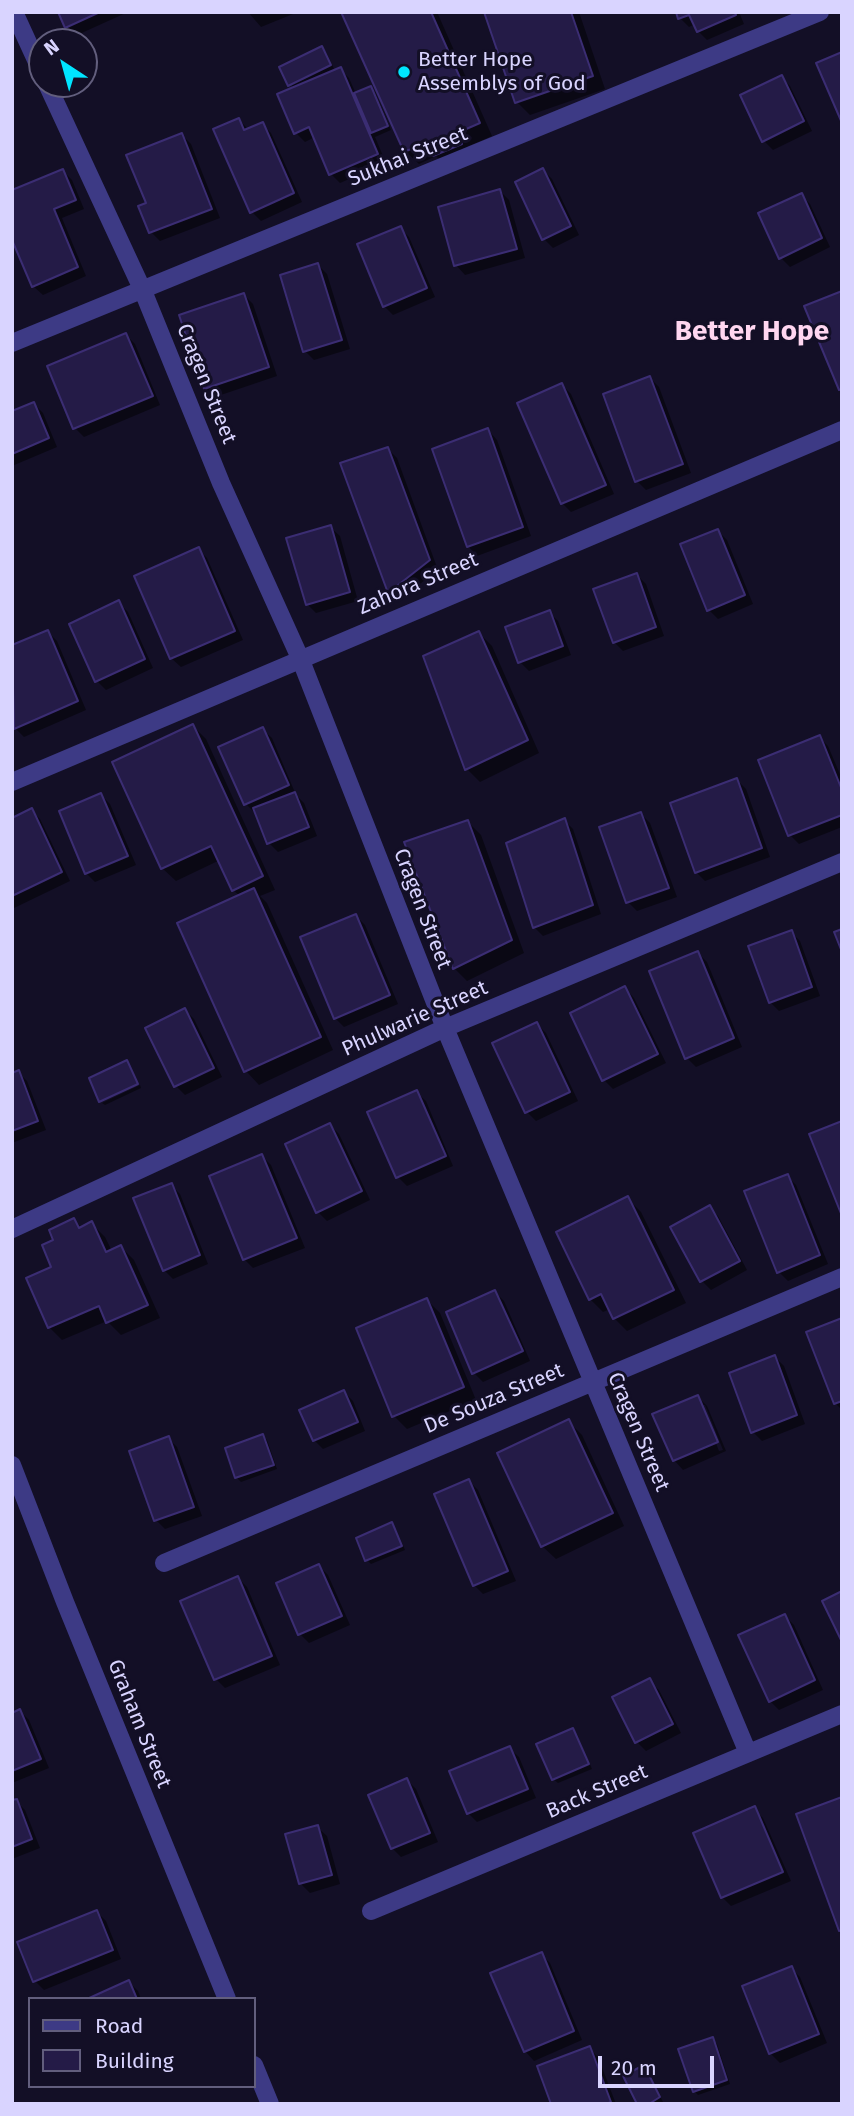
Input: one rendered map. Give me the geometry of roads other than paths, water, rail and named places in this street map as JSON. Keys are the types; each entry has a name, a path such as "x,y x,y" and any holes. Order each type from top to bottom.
{"street":[{"path":"14,12 28,42"},
{"name":"Sukhai Street","path":"12,344 820,12"},
{"name":"Cragen Street","path":"54,98 143,290 221,483 300,658 445,1028 748,1753"},
{"name":"Zahora Street","path":"12,782 842,430"},
{"name":"Phulwarie Street","path":"12,1229 445,1028 842,862"},
{"name":"De Souza Street","path":"164,1563 842,1277"},
{"name":"Graham Street","path":"12,1465 225,1997"},
{"name":"Back Street","path":"370,1911 842,1714"},
{"path":"256,2070 270,2104"}],"place":[{"name":"Better Hope Assemblys of God","path":"404,72"}],"district":[{"name":"Better Hope","path":"752,332"}]}
